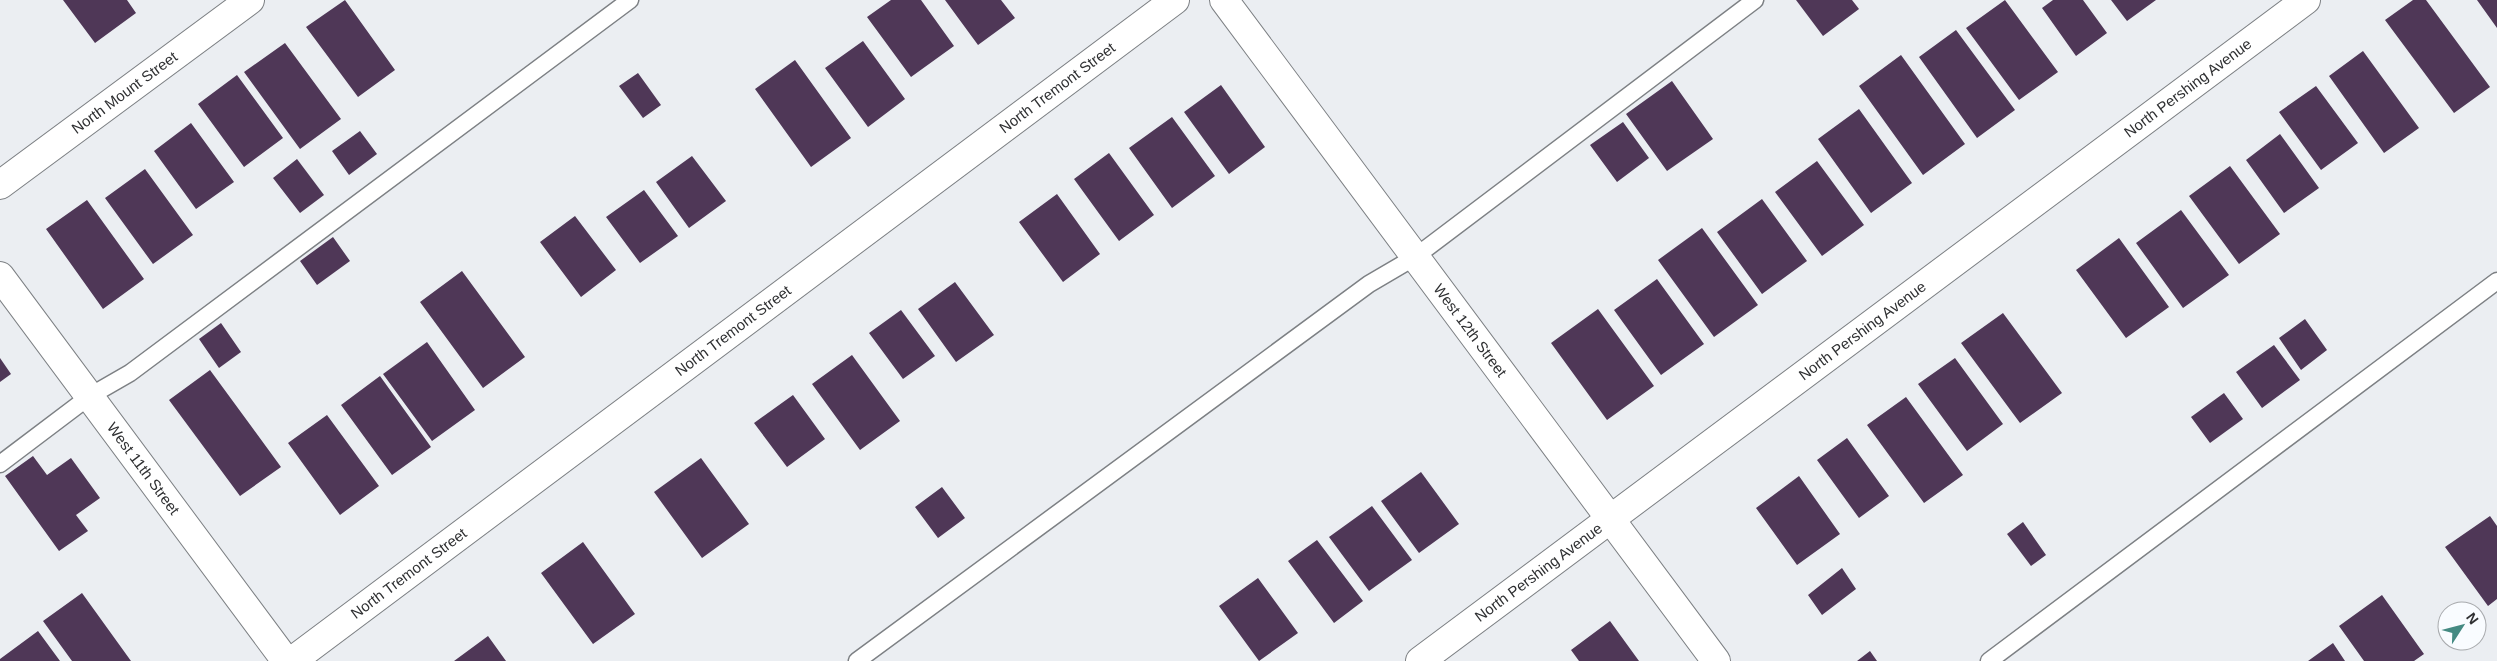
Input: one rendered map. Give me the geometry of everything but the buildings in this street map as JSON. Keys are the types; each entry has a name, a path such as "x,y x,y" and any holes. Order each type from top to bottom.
{"street":[{"name":"North Mount Street","path":"0,185 250,0"},
{"name":"North Tremont Street","path":"292,661 1175,0"},
{"name":"West 12th Street","path":"1224,0 1716,661"},
{"name":"North Pershing Avenue","path":"1420,661 2306,0"},
{"name":"West 11th Street","path":"0,276 286,661"}],"lane":[{"path":"0,464 90,396 130,373 630,0"},
{"path":"857,661 1369,284 1415,256 1755,0"},
{"path":"1989,661 2497,281"}]}
